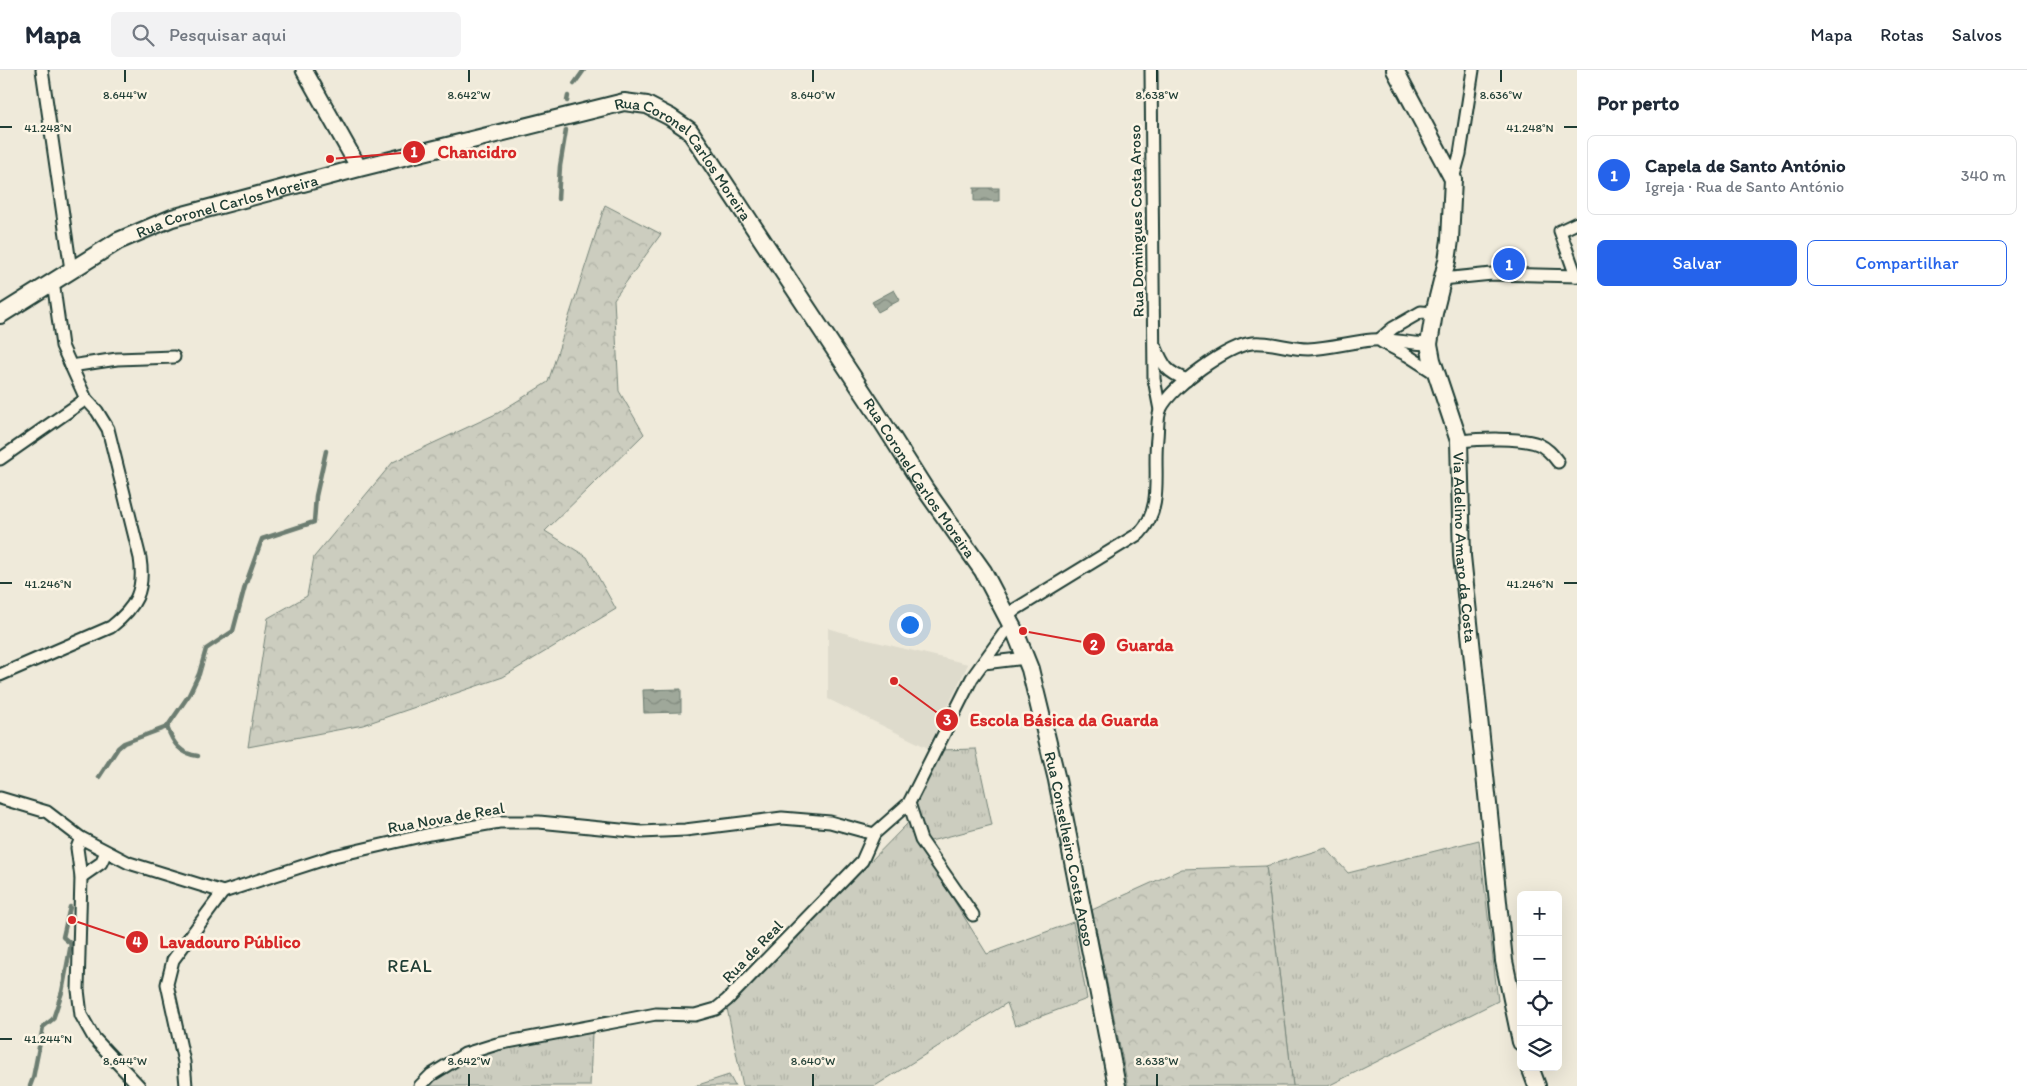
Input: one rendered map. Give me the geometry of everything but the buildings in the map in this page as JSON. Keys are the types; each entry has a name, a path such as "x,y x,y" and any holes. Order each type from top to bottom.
{"main road":[{"path":"1395,70 1453,179"},
{"name":"Rua Coronel Carlos Moreira","path":"0,315 118,241 172,218 359,168 624,102 647,105 689,130 866,396 924,489 983,571 1010,621"},
{"name":"Via Adelino Amaro da Costa","path":"1453,179 1450,240 1434,313 1430,344 1432,360 1459,442 1462,556 1504,961 1518,1026"},
{"name":"Rua Conselheiro Costa Aroso","path":"1010,621 1026,658 1040,704 1057,780 1117,1086"},
{"path":"1531,1071 1537,1086"}],"street":[{"path":"42,70 71,270"},
{"path":"304,70 359,168"},
{"name":"Rua Domingues Costa Aroso","path":"1151,70 1154,379 1160,410"},
{"path":"1453,179 1460,154 1473,70"},
{"path":"1442,278 1492,274 1577,276 1560,231 1577,224"},
{"path":"0,675 111,627 125,616 135,603 140,589 142,572 140,558 114,450 108,429 97,411 86,399 62,346 53,281"},
{"path":"1379,340 1393,328 1421,312 1434,313"},
{"path":"1379,340 1408,355 1438,375"},
{"path":"1160,410 1170,394 1187,380 1230,349 1242,344 1268,344 1305,349 1330,348 1379,340 1430,344"},
{"name":"Rua Domingues Costa Aroso","path":"1154,342 1164,366 1173,374 1187,380"},
{"path":"71,366 117,358 174,357"},
{"path":"0,459 86,399"},
{"name":"Rua de Real","path":"420,1086 431,1074 465,1054 497,1044 656,1014 695,1015 716,1009 727,1000 862,861 874,834 909,803 972,678 1005,632 1010,621 1140,533 1148,525 1154,511 1156,442 1160,410"},
{"path":"1459,442 1480,438 1537,444 1549,451 1558,462"},
{"path":"984,662 1026,658"},
{"path":"0,798 47,812 81,838 129,863 224,892 173,960 167,984 184,1062 186,1086"},
{"path":"909,803 921,840 973,915"},
{"name":"Rua Nova de Real","path":"224,892 334,856 430,834 499,822 539,822 640,832 685,830 782,818 830,822 874,834"},
{"path":"81,838 77,848 81,877 78,990 81,1015 94,1038 139,1086"},
{"path":"81,877 101,863 106,852"}],"shaded area":[{"path":"828,628 864,639 968,664 928,748 828,699"}],"green space":[{"path":"605,205 661,234 614,299 619,391 644,434 545,531 587,557 616,609 503,677 363,725 248,747 268,618 307,596 314,557 393,462 498,413 548,382"},
{"path":"976,749 992,825 919,844 987,954 1073,922 1087,999 1015,1026 1007,1003 875,1086 743,1086 727,1008 907,824 940,750"},
{"path":"1479,840 1498,1001 1328,1086 1293,1086 1266,866 1326,848 1348,873"},
{"path":"1266,866 1293,1086 1128,1086 1092,910 1182,869"},
{"path":"592,1033 590,1086 431,1086 439,1076 485,1051"},
{"path":"729,1075 735,1086 695,1086"}],"water":[{"path":"974,188 999,188 999,201 974,201"},
{"path":"894,290 900,300 878,312 872,302"},
{"path":"681,689 681,712 644,713 643,690"}],"waterway":[{"path":"574,84 584,70"},
{"path":"567,101 568,96"},
{"path":"558,199 560,166 566,130"},
{"path":"167,727 189,695 199,674 206,649 233,631 245,586 262,539 314,522 316,496 326,451"},
{"path":"99,777 118,748 124,743 167,727 178,747 186,753 198,756"},
{"path":"30,1086 43,1027 53,1019 62,992 71,944 63,937 70,907"}],"place":[{"name":"Chancidro","path":"330,159"},
{"name":"Capela de Santo António","path":"1509,264"},
{"name":"Guarda","path":"1023,631"},
{"name":"Escola Básica da Guarda","path":"894,681"},
{"name":"Lavadouro Público","path":"72,920"}],"district":[{"name":"REAL","path":"410,966"}]}
